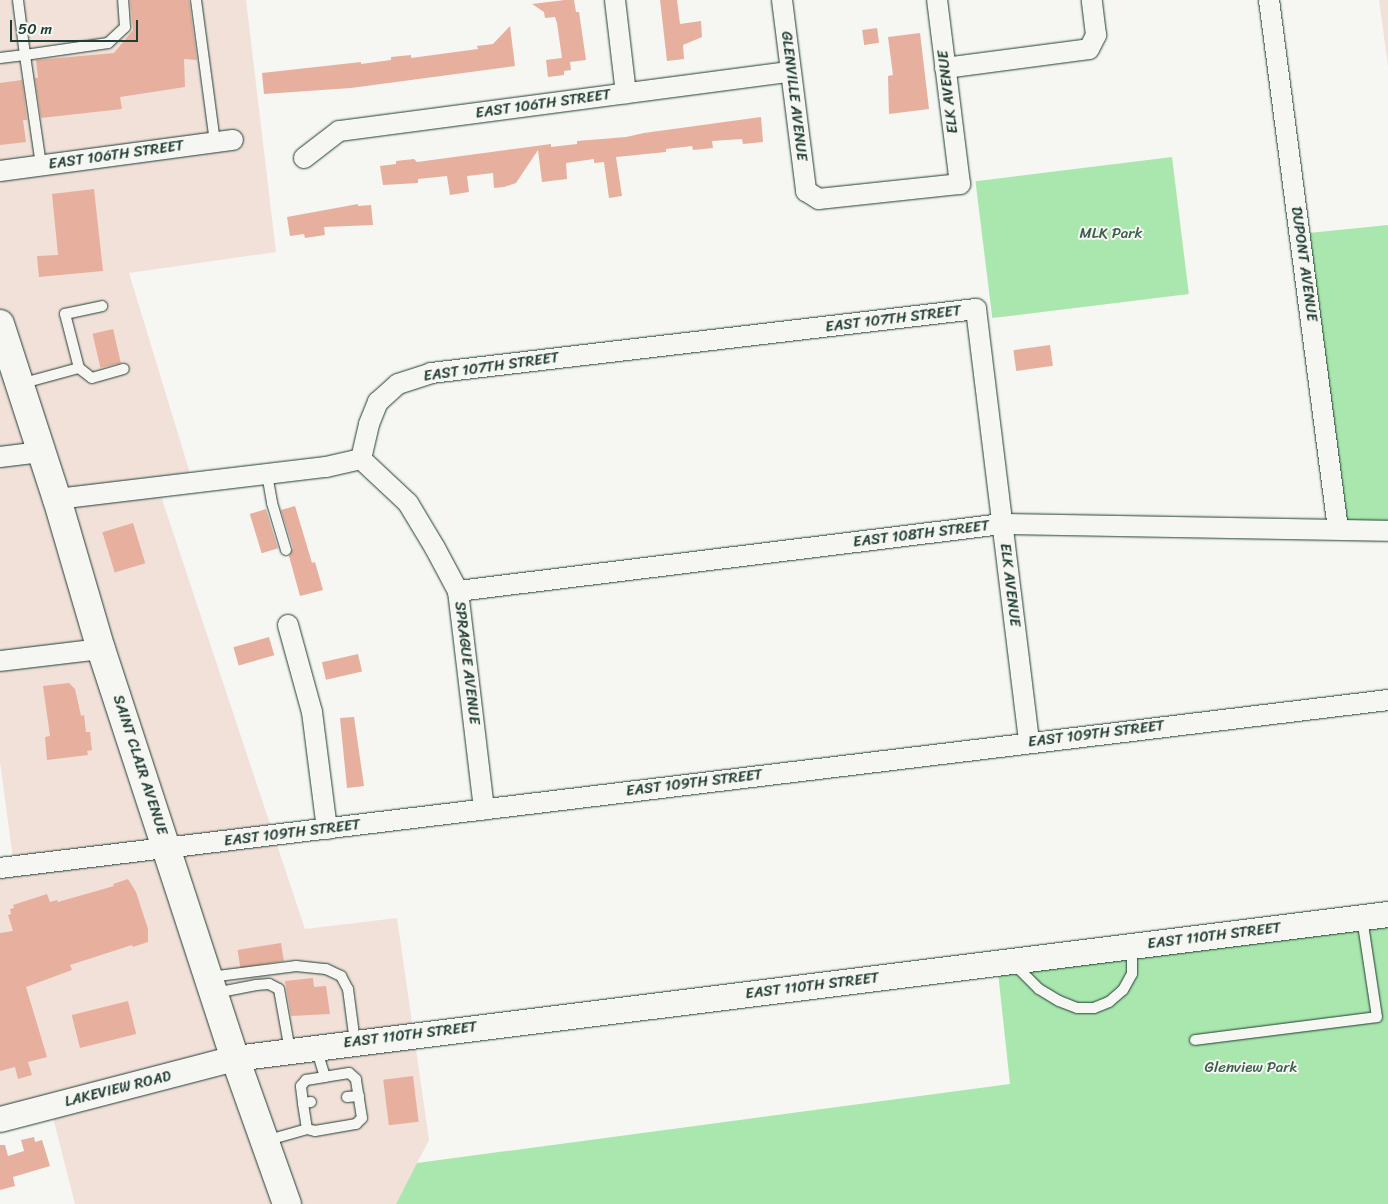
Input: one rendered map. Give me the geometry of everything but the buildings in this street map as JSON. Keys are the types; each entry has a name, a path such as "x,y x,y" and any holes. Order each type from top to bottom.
{"main road":[{"name":"SAINT CLAIR AVENUE","path":"0,324 57,499 101,649 235,1058 287,1204"}],"street":[{"path":"615,0 626,93"},
{"name":"GLENVILLE AVENUE","path":"782,0 806,191"},
{"name":"ELK AVENUE","path":"806,191 820,199 960,184 937,0"},
{"path":"945,68 1089,49 1096,35 1092,0"},
{"name":"DUPONT AVENUE","path":"1269,0 1338,529"},
{"name":"EAST 106TH STREET","path":"304,158 339,131 790,72"},
{"name":"EAST 106TH STREET","path":"0,171 224,141"},
{"name":"ELK AVENUE","path":"976,309 1029,742"},
{"name":"EAST 107TH STREET","path":"361,459 369,424 378,402 398,384 431,373 976,309"},
{"path":"0,457 41,452"},
{"path":"57,499 267,474 361,459"},
{"name":"SPRAGUE AVENUE","path":"361,459 408,503 458,591 484,809"},
{"name":"EAST 108TH STREET","path":"458,591 1002,524 1388,531"},
{"path":"288,625 312,712 327,829"},
{"path":"0,661 101,649"},
{"name":"EAST 109TH STREET","path":"0,868 1388,700"},
{"name":"EAST 110TH STREET","path":"235,1058 1388,914"},
{"name":"LAKEVIEW ROAD","path":"0,1119 235,1058"}],"lane":[{"path":"18,0 40,166"},
{"path":"0,58 108,43 126,27 123,0"},
{"path":"196,0 224,141"},
{"path":"102,306 65,314 79,368 92,378 124,369"},
{"path":"19,384 79,368"},
{"path":"267,474 272,503 286,550"},
{"path":"1195,1040 1376,1017 1362,917"},
{"path":"1011,961 1039,989 1059,1001 1077,1008 1094,1008 1109,1002 1123,990 1132,974 1132,946"},
{"path":"212,986 296,966 326,969 342,976 348,989 355,1042"},
{"path":"212,986 269,984 279,989 290,1051"},
{"path":"316,1047 324,1077"},
{"path":"264,1141 307,1129 315,1131 356,1124 362,1118 356,1079 349,1073 306,1080 301,1086 307,1103 307,1129"},
{"path":"347,1098 359,1096"}],"shaded area":[{"path":"0,0 246,0 276,252 129,273 193,483 158,487 305,929 397,918 429,1140 396,1204 75,1204 50,1106 0,1119 0,868 14,866 0,762"},
{"path":"1379,0 1388,0 1388,66"}],"green space":[{"name":"MLK Park","path":"1172,157 1189,294 992,318 975,181"},
{"path":"1388,225 1388,531 1338,529 1299,234"},
{"name":"Glenview Park","path":"1388,914 1388,1204 396,1204 417,1163 1010,1084 997,963"}]}
